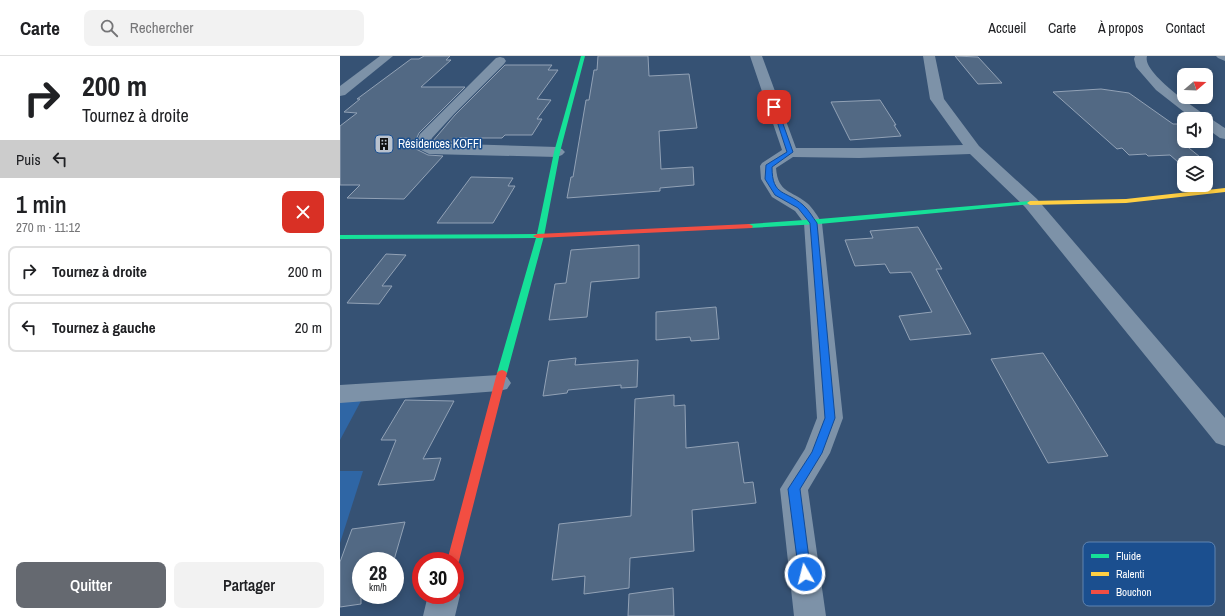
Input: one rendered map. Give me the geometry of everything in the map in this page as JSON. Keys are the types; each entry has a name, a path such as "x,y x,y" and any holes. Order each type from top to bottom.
{"street":[{"path":"340,92 387,56"},
{"path":"455,552 498,383 540,236 557,152 583,56"},
{"path":"756,56 790,152"},
{"path":"929,56 937,99 974,149 1031,203 1225,436"},
{"path":"1141,56 1142,67 1152,78 1191,112"},
{"path":"500,61 449,110 425,137 422,145 429,149 557,152"},
{"path":"1213,127 1225,135"},
{"path":"810,616 794,489 816,453 830,418 813,223 801,207 778,193 769,179 768,166 790,152 859,153 974,149"},
{"path":"340,237 540,236 813,223 984,206 1031,203 1126,201 1225,190"},
{"path":"340,394 498,383"},
{"path":"439,616 442,604"}],"shaded area":[{"path":"340,398 362,399 340,440"},
{"path":"340,471 363,471 340,543"}],"building":[{"path":"424,56 450,56 446,60 451,60 421,87 465,87 419,133 414,144 416,149 428,155 443,156 404,199 347,198 360,185 340,185 340,126 357,113 344,112 360,99 357,99 411,59 419,59"},
{"path":"598,56 648,56 649,76 689,74 697,128 659,131 661,169 693,167 694,185 660,188 660,191 567,198 571,177 573,177 586,100 589,100 594,70 597,70"},
{"path":"955,56 978,57 1002,83 978,84"},
{"path":"505,65 552,65 548,70 558,70 537,99 551,100 537,119 542,119 532,135 505,135 502,138 459,138 455,142 432,142 455,115"},
{"path":"1101,89 1129,93 1173,124 1177,124 1177,148 1189,148 1199,156 1177,156 1177,161 1170,155 1129,155 1122,148 1117,149 1053,92"},
{"path":"880,100 896,125 894,125 901,136 850,140 831,102"},
{"path":"471,177 513,178 508,186 515,186 493,223 437,223"},
{"path":"918,227 942,269 936,269 971,334 910,340 899,316 932,312 911,272 890,273 885,264 855,266 845,240 873,238 870,231"},
{"path":"639,245 639,278 591,282 587,317 549,320 555,284 566,283 571,250"},
{"path":"386,254 406,255 382,286 392,286 379,304 347,303"},
{"path":"716,307 719,339 691,341 690,337 656,340 656,312"},
{"path":"1043,353 1108,456 1048,463 991,359"},
{"path":"576,358 575,365 638,360 637,387 621,388 621,385 568,390 567,393 543,396 549,361"},
{"path":"674,395 674,406 685,405 686,448 738,442 744,483 753,482 756,503 692,510 694,551 630,558 629,588 584,594 585,576 552,580 559,524 631,516 635,399"},
{"path":"405,400 454,401 423,459 441,458 434,480 378,485 396,440 381,440"},
{"path":"405,522 396,552 352,552 352,604 361,604 340,607 340,562 352,529"},
{"path":"673,588 674,616 628,616 629,594"}],"traffic: fast":[{"path":"502,373 540,236 557,152 583,56"},
{"path":"749,226 819,222 1030,203"},
{"path":"340,237 537,236"}],"traffic: slow":[{"path":"1030,203 1126,201 1225,190"}],"traffic: jam":[{"path":"537,236 749,226"},
{"path":"455,552 502,373"}],"place":[{"name":"Résidences KOFFI","path":"384,144"}],"route":[{"path":"774,107 790,152 768,166 769,179 778,193 801,207 813,223 830,418 816,453 794,489 805,574"}]}
